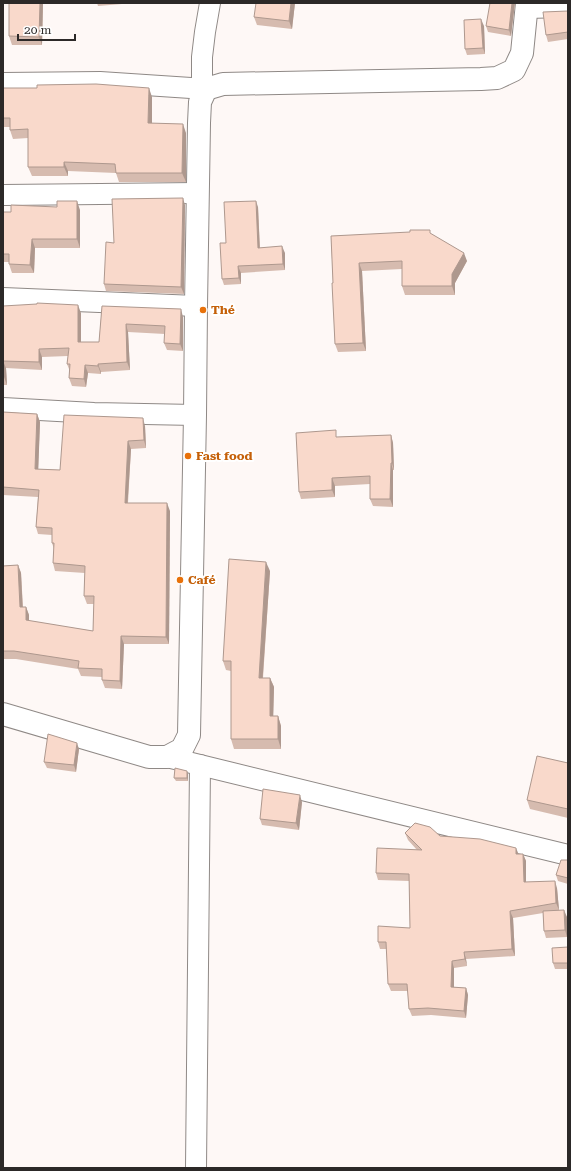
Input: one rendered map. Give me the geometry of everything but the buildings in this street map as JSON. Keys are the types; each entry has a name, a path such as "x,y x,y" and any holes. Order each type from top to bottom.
{"street":[{"path":"168,757 182,749 189,735 195,415 197,193 200,102 204,89 204,32 210,3"},
{"path":"3,83 100,82 204,89 223,84 481,80 497,78 514,70 522,53 526,5 568,7"},
{"path":"3,195 197,193"},
{"path":"3,298 196,306"},
{"path":"3,408 94,413 195,415"},
{"path":"3,714 149,757 168,757 568,855"},
{"path":"196,1168 200,765"}],"place":[{"name":"Thé","path":"203,310"},
{"name":"Fast food","path":"188,456"},
{"name":"Café","path":"180,580"}]}
